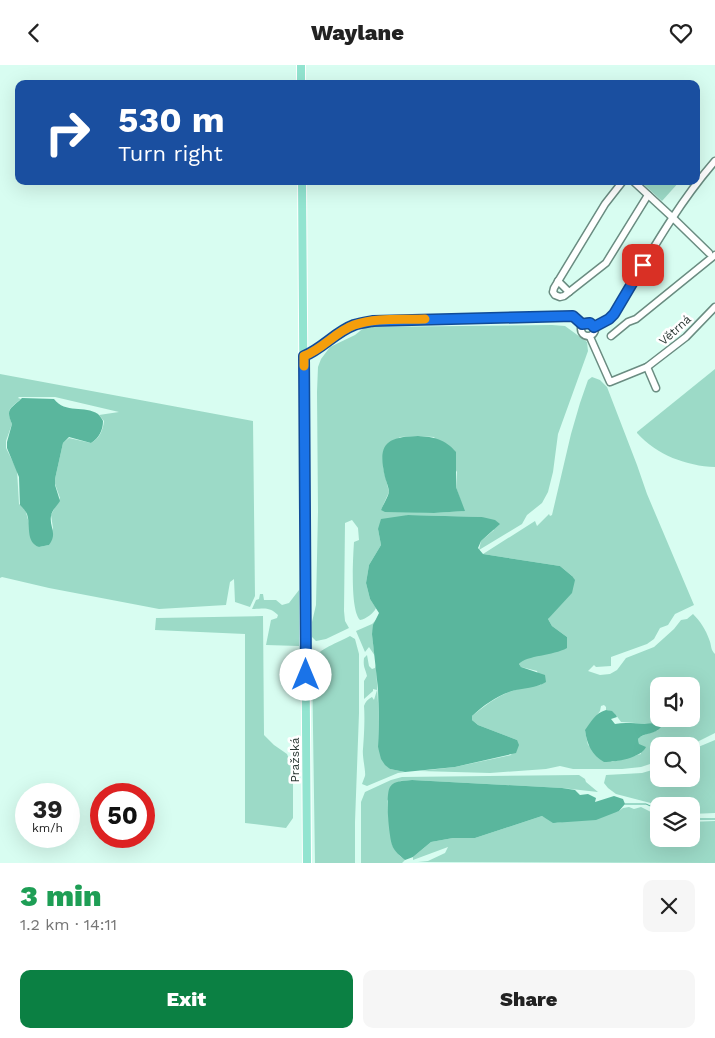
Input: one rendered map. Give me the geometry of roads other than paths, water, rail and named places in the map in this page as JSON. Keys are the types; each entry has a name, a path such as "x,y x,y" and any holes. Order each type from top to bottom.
{"main road":[{"path":"301,65 301,80"},
{"name":"Pražská","path":"302,185 308,863"}],"street":[{"path":"700,178 715,161"},
{"path":"620,185 605,204 558,281 553,290 556,295 562,297 606,263 648,195"},
{"path":"611,336 628,322 636,319 712,254 637,185"},
{"path":"594,327 614,314 672,217 695,185"},
{"path":"558,281 569,291"},
{"name":"Větrná","path":"590,337 610,382 647,367 686,337 715,307"},
{"path":"304,356 314,352 354,325 373,321 573,316 582,324 590,323 594,327"},
{"path":"582,324 580,330 586,337 590,337 594,332 594,327"},
{"path":"647,367 656,388"}],"waterway":[{"path":"625,804 646,804 650,806"},
{"path":"700,819 715,819"}]}
